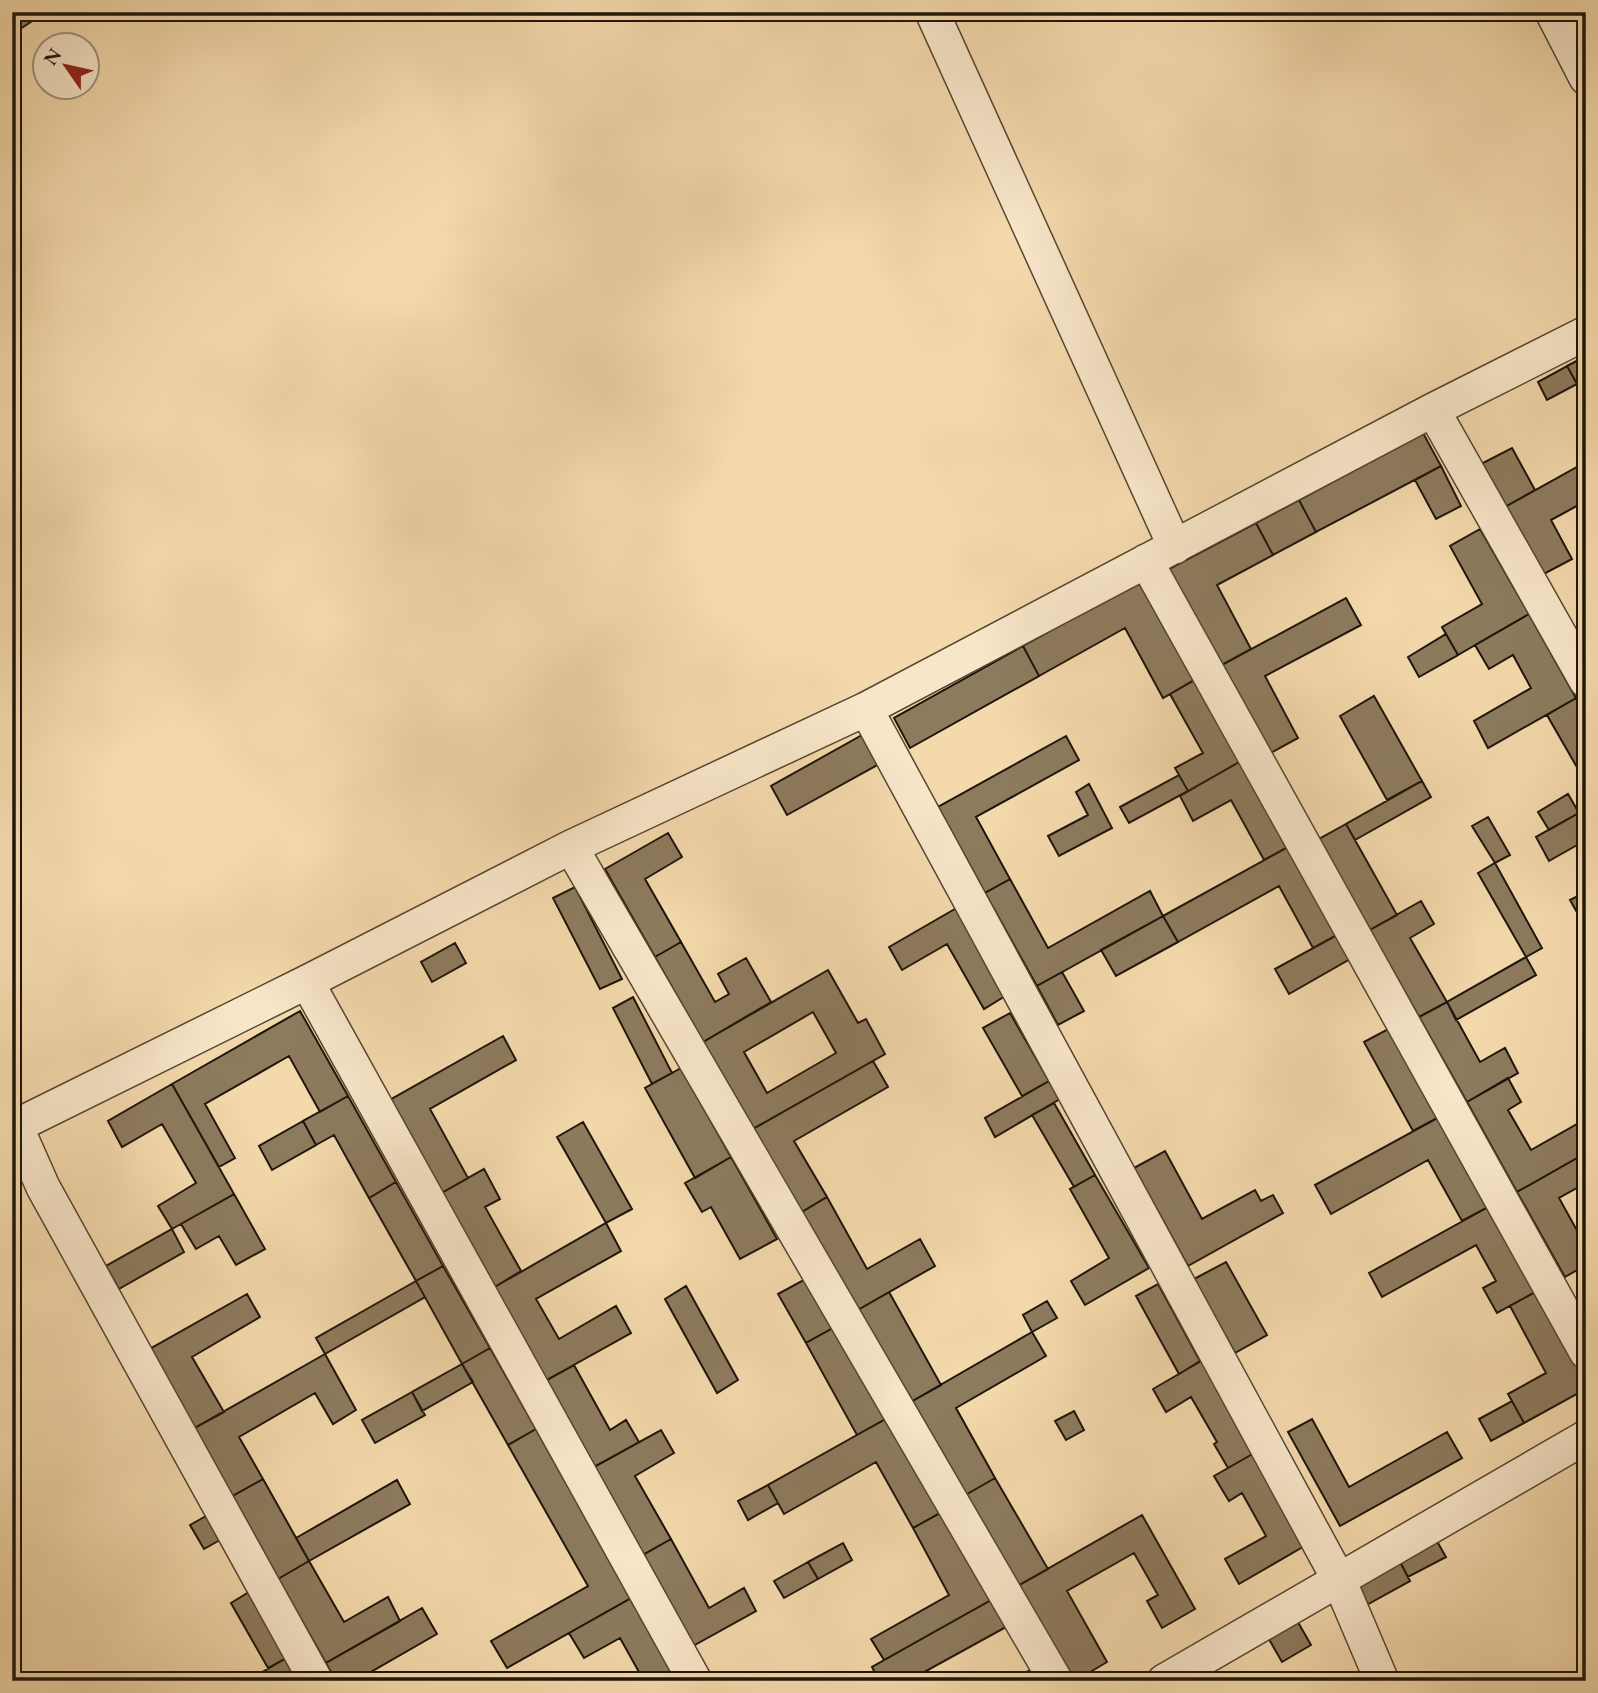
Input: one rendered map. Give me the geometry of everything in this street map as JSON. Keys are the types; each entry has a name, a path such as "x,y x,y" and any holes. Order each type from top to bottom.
{"street":[{"path":"932,12 1161,554 1586,1352"},
{"path":"1552,12 1586,78"},
{"path":"316,1681 43,1187 14,1127 571,847 866,709 1433,410 1586,333"},
{"path":"1433,410 1586,681"},
{"path":"866,709 1339,1580 1382,1681"},
{"path":"571,847 1056,1681"},
{"path":"307,982 695,1681"},
{"path":"1164,1681 1586,1437"}],"building":[{"path":"12,12 46,12 20,29"},
{"path":"1586,12 1586,56 1566,22"},
{"path":"1586,356 1586,400 1567,366"},
{"path":"1567,366 1577,384 1547,400 1538,382"},
{"path":"1423,433 1441,466 1316,532 1299,500"},
{"path":"1512,448 1535,490 1505,507 1481,464"},
{"path":"1586,462 1586,501 1551,520 1572,559 1542,575 1505,507"},
{"path":"1441,466 1461,506 1436,519 1415,480"},
{"path":"1299,500 1316,532 1273,555 1256,523"},
{"path":"1256,523 1273,555 1217,585 1251,649 1220,666 1169,569"},
{"path":"1480,529 1529,614 1458,655 1442,627 1482,604 1450,546"},
{"path":"1142,580 1196,679 1163,698 1125,628 1039,676 1023,646"},
{"path":"1346,598 1361,625 1265,676 1298,738 1267,755 1220,666"},
{"path":"1529,614 1576,698 1488,748 1474,721 1531,688 1513,655 1489,669 1475,645"},
{"path":"1446,634 1458,655 1419,677 1408,657"},
{"path":"1023,646 1039,676 910,748 894,718"},
{"path":"1196,679 1241,761 1188,791 1175,768 1203,753 1170,694"},
{"path":"1374,696 1422,781 1387,800 1340,716"},
{"path":"1576,698 1586,715 1586,783 1547,715"},
{"path":"862,735 879,764 787,815 771,786"},
{"path":"1066,736 1079,760 976,817 1010,879 985,893 938,807"},
{"path":"1241,761 1288,847 1264,860 1231,800 1193,821 1180,796"},
{"path":"1179,775 1188,791 1129,823 1120,807"},
{"path":"1422,781 1431,797 1355,840 1346,824"},
{"path":"1089,784 1112,828 1059,856 1048,836 1088,815 1076,792"},
{"path":"1568,794 1579,813 1549,830 1538,812"},
{"path":"1586,809 1586,840 1549,861 1536,837"},
{"path":"1488,817 1510,855 1495,863 1472,826"},
{"path":"1346,824 1397,915 1370,930 1319,839"},
{"path":"668,833 682,857 645,879 681,942 655,957 605,869"},
{"path":"1288,847 1337,935 1313,948 1279,886 1178,942 1163,916"},
{"path":"1495,863 1542,948 1526,957 1478,873"},
{"path":"1010,879 1048,948 1150,891 1163,916 1037,986 985,893"},
{"path":"575,887 622,979 600,989 553,898"},
{"path":"1586,892 1586,921 1583,923 1570,900"},
{"path":"1421,901 1434,924 1410,938 1447,1002 1419,1017 1370,930"},
{"path":"960,906 1010,993 984,1009 947,944 902,970 889,947"},
{"path":"1163,916 1178,942 1116,976 1101,950"},
{"path":"1337,935 1350,959 1289,994 1275,969"},
{"path":"681,942 715,1002 729,994 718,974 746,958 771,1002 703,1042 655,957"},
{"path":"455,943 466,963 432,982 421,962"},
{"path":"1526,957 1536,975 1456,1020 1447,1002"},
{"path":"828,970 858,1023 866,1019 885,1054 753,1129 703,1042","holes":["813,1012 836,1053 767,1093 744,1052"]},
{"path":"1062,972 1084,1011 1058,1025 1037,986"},
{"path":"633,997 672,1073 652,1084 613,1008"},
{"path":"1447,1002 1480,1062 1505,1048 1518,1073 1467,1102 1419,1017"},
{"path":"300,1011 348,1096 320,1112 289,1056 205,1104 235,1158 219,1167 172,1084"},
{"path":"1010,1013 1049,1081 1022,1096 983,1028"},
{"path":"1392,1027 1441,1116 1413,1131 1364,1042"},
{"path":"503,1036 516,1060 430,1109 468,1178 440,1194 388,1101"},
{"path":"873,1061 888,1087 794,1141 827,1197 800,1213 753,1129"},
{"path":"681,1068 731,1157 695,1178 645,1088"},
{"path":"1508,1078 1521,1102 1508,1110 1531,1150 1586,1119 1586,1153 1517,1192 1467,1102"},
{"path":"1049,1081 1060,1099 995,1137 985,1118"},
{"path":"172,1084 234,1194 172,1229 158,1206 196,1183 162,1124 122,1147 108,1121"},
{"path":"348,1096 396,1182 369,1198 334,1135 316,1145 303,1121"},
{"path":"1054,1103 1095,1175 1074,1187 1032,1115"},
{"path":"1441,1116 1490,1206 1462,1221 1428,1160 1331,1214 1315,1185"},
{"path":"303,1121 316,1145 272,1170 259,1146"},
{"path":"583,1122 632,1209 606,1223 557,1137"},
{"path":"1165,1151 1202,1219 1255,1190 1261,1201 1273,1195 1283,1213 1188,1266 1134,1168"},
{"path":"1586,1153 1586,1183 1559,1198 1580,1236 1586,1233 1586,1265 1565,1277 1517,1192"},
{"path":"731,1157 777,1239 740,1259 711,1207 702,1212 685,1183"},
{"path":"484,1169 500,1199 485,1207 521,1271 493,1288 440,1194"},
{"path":"1095,1175 1149,1268 1085,1305 1071,1281 1109,1258 1070,1189"},
{"path":"396,1182 443,1266 416,1281 369,1198"},
{"path":"234,1194 265,1249 236,1265 219,1236 196,1249 181,1224"},
{"path":"827,1197 867,1269 920,1239 935,1266 856,1311 800,1213"},
{"path":"1490,1206 1537,1291 1497,1313 1483,1288 1496,1281 1476,1245 1382,1297 1369,1273"},
{"path":"606,1223 621,1251 536,1299 559,1339 616,1306 631,1333 545,1381 493,1288"},
{"path":"172,1229 184,1252 119,1289 106,1266"},
{"path":"1226,1262 1267,1335 1235,1353 1194,1279"},
{"path":"443,1266 490,1348 462,1364 416,1281"},
{"path":"811,1276 838,1325 806,1343 778,1294"},
{"path":"416,1281 425,1297 325,1354 316,1338"},
{"path":"1158,1284 1200,1361 1179,1374 1136,1296"},
{"path":"686,1286 738,1380 717,1393 665,1299"},
{"path":"1537,1291 1586,1380 1586,1389 1524,1423 1508,1394 1546,1373 1510,1306"},
{"path":"889,1292 941,1385 909,1403 856,1311"},
{"path":"247,1294 260,1317 192,1357 224,1412 193,1429 148,1350"},
{"path":"1047,1301 1057,1318 1032,1332 1023,1315"},
{"path":"838,1325 889,1417 857,1435 806,1343"},
{"path":"1032,1332 1046,1356 956,1408 995,1478 962,1497 909,1403"},
{"path":"490,1348 536,1429 508,1445 462,1364"},
{"path":"325,1354 356,1410 333,1424 315,1393 239,1437 263,1479 231,1497 193,1429"},
{"path":"1203,1360 1256,1452 1228,1468 1214,1444 1217,1442 1191,1397 1166,1412 1153,1389"},
{"path":"462,1364 473,1382 422,1411 412,1392"},
{"path":"574,1365 610,1430 626,1420 639,1442 594,1467 545,1381"},
{"path":"412,1392 425,1415 375,1443 362,1420"},
{"path":"1512,1401 1524,1423 1491,1441 1479,1419"},
{"path":"1074,1411 1084,1430 1066,1440 1055,1421"},
{"path":"889,1417 942,1512 913,1528 876,1462 784,1514 768,1485"},
{"path":"1312,1419 1349,1487 1447,1432 1462,1458 1340,1526 1288,1432"},
{"path":"536,1429 631,1598 507,1668 491,1641 588,1586 508,1445"},
{"path":"661,1430 674,1453 635,1476 671,1539 643,1555 594,1467"},
{"path":"1256,1452 1308,1544 1239,1584 1225,1559 1266,1536 1242,1493 1229,1501 1214,1476"},
{"path":"995,1478 1048,1569 1014,1588 962,1497"},
{"path":"263,1479 309,1561 278,1579 231,1497"},
{"path":"397,1480 410,1504 309,1561 296,1538"},
{"path":"768,1485 778,1503 748,1520 738,1501"},
{"path":"942,1512 991,1600 884,1660 871,1639 949,1595 913,1528"},
{"path":"1142,1515 1195,1609 1162,1628 1147,1601 1158,1595 1134,1553 1067,1591 1107,1662 1075,1681 1067,1681 1014,1588"},
{"path":"206,1516 220,1540 204,1549 190,1525"},
{"path":"1434,1536 1446,1557 1408,1577 1397,1556"},
{"path":"671,1539 709,1608 744,1588 756,1611 693,1646 643,1555"},
{"path":"843,1543 852,1560 818,1579 808,1562"},
{"path":"1397,1556 1410,1581 1363,1607 1349,1582"},
{"path":"309,1561 344,1622 388,1597 400,1621 326,1663 278,1579"},
{"path":"808,1562 818,1579 784,1598 774,1581"},
{"path":"257,1587 295,1653 268,1668 231,1603"},
{"path":"631,1598 678,1681 644,1681 620,1638 584,1658 569,1633"},
{"path":"991,1600 1006,1627 908,1681 879,1681 872,1667"},
{"path":"422,1608 437,1634 371,1672 376,1681 336,1681 326,1663"},
{"path":"1295,1617 1311,1645 1282,1662 1266,1634"},
{"path":"295,1653 311,1681 254,1681 252,1678"},
{"path":"1030,1670 1036,1681 1012,1681"}]}
